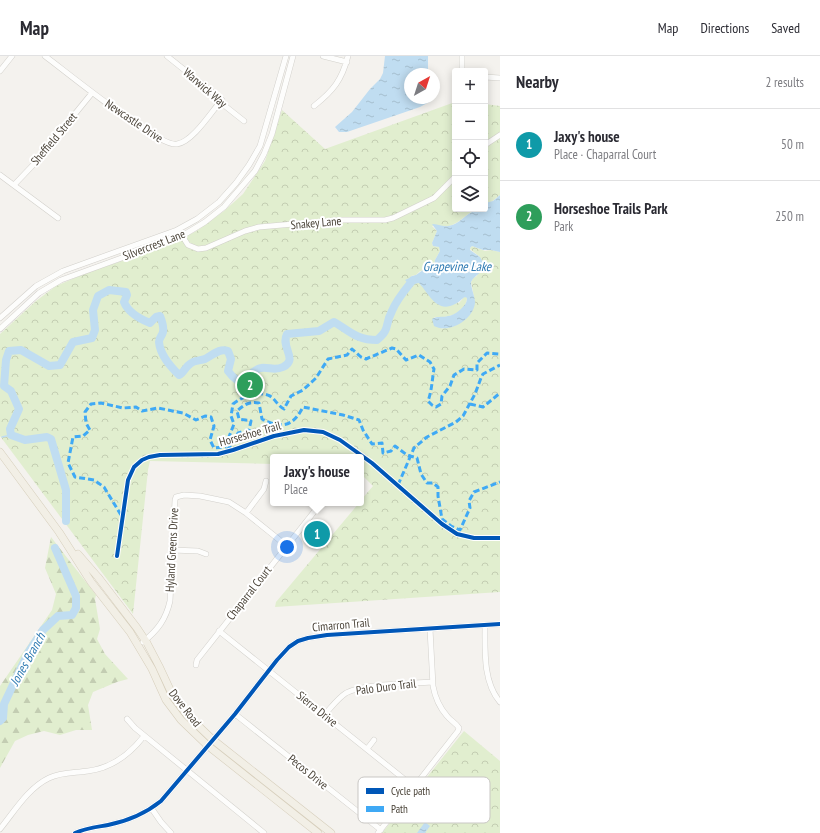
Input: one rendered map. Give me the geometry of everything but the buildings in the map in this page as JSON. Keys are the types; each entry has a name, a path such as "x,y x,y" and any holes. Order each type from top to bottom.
{"main road":[{"name":"Dove Road","path":"0,452 59,532 91,582 139,645 166,700 181,720 207,745 318,833"},
{"name":"Dove Road","path":"59,532 98,577 145,640 159,666 172,696 187,715 212,739 331,833"},
{"path":"152,669 159,666"}],"street":[{"path":"0,71 12,56"},
{"name":"Newcastle Drive","path":"46,56 92,93 155,137 168,144 178,144 189,137 197,130 220,102"},
{"name":"Warwick Way","path":"167,56 222,100 220,102 244,121"},
{"name":"Silvercrest Lane","path":"0,318 36,286 63,271 179,229 219,202 236,183 260,146 286,56"},
{"name":"Silvercrest Lane","path":"0,329 39,293 61,280 182,236 205,222 224,207 255,171 264,154 272,134 293,56"},
{"path":"324,56 346,62"},
{"path":"314,106 326,96 338,82 348,56"},
{"path":"462,56 462,68"},
{"path":"488,77 500,78"},
{"name":"Sheffield Street","path":"14,186 92,93"},
{"path":"488,143 500,135"},
{"path":"0,175 58,218"},
{"name":"Snakey Lane","path":"179,229 188,245 198,249 206,248 245,231 259,227 340,220 385,220 393,218 434,198 452,180"},
{"path":"246,513 264,489 266,481"},
{"name":"Hyland Greens Drive","path":"139,645 157,630 168,611 170,601 176,497 184,495 218,499 233,505 246,513 287,546"},
{"name":"Chaparral Court","path":"196,665 196,660 319,506"},
{"path":"172,550 198,551 206,554"},
{"name":"Cimarron Trail","path":"75,833 86,829 110,825 137,816 161,801 292,644 308,638 328,635 500,624"},
{"path":"485,625 486,668 494,695 500,702"},
{"path":"422,777 456,735 459,728 448,718 440,706 434,692 432,682 430,629"},
{"name":"Sierra Drive","path":"219,631 402,777"},
{"name":"Palo Duro Trail","path":"324,716 342,697 356,689 432,682"},
{"name":"Pecos Drive","path":"235,714 358,814"},
{"path":"127,719 144,736 264,833"},
{"path":"0,829 24,799 46,779 58,774 88,771 104,767 128,754 144,736"},
{"path":"367,749 374,740"},
{"path":"152,808 161,822 171,833"},
{"name":"Pecos Drive","path":"369,823 379,831"},
{"path":"379,831 385,823"}],"green space":[{"path":"452,103 452,212 472,212 453,225 432,226 437,231 432,243 433,246 439,247 440,251 435,260 434,269 420,271 416,275 411,276 416,283 418,282 421,285 459,303 465,296 467,298 463,308 474,297 471,282 473,278 477,276 480,257 470,248 472,246 485,251 491,250 500,252 500,592 275,607 276,602 356,506 364,506 364,496 373,486 364,477 364,454 270,454 270,464 150,461 133,614 0,436 0,334 36,301 56,286 84,274 176,242 198,230 224,211 243,194 265,161 282,110 325,149","holes":["460,311 442,329 434,317 450,316"]},
{"path":"488,104 500,106 500,195 492,202 488,203"},
{"path":"51,537 96,595 95,599 100,629 97,639 105,654 128,679 93,692 88,705 92,730 76,730 60,735 44,731 28,735 15,741 0,768 0,686 52,610 56,594 45,568"},
{"path":"464,731 500,761 500,833 382,833 390,823 490,823 490,777 427,777"}],"water":[{"path":"385,56 428,56 428,68 404,68 404,104 426,104 347,132 339,132 335,127 352,112 380,79 383,73"},
{"name":"Grapevine Lake","path":"500,195 500,252 483,250 472,246 470,248 470,250 480,257 484,264 481,272 471,282 475,300 473,309 465,320 453,327 440,328 434,326 432,319 456,313 464,306 467,298 465,297 457,303 448,306 443,306 434,301 418,282 411,286 405,280 423,270 434,268 435,260 440,251 439,247 433,246 432,243 437,231 432,224 446,226 453,225 472,212 488,212 488,202 493,201"},
{"path":"424,823 430,826 425,833 417,833"}],"waterway":[{"name":"Jones Branch","path":"66,521 66,490 51,439 47,437 25,440 11,435 10,429 19,409 11,391 4,386 6,360 9,351 21,350 49,366 60,365 73,342 92,338 95,330 93,310 98,296 109,290 126,292 127,295 124,302 128,309 135,315 150,323 156,317 160,316 163,324 163,333 159,341 161,351 166,360 179,375 195,361 205,359 219,351 225,350 228,351 231,359 228,371 236,380 242,383 248,383 253,372 260,368 277,369 287,364 289,360 285,339 287,334 319,331 334,322 358,337 377,340 386,330 390,316 399,299 413,280 418,279"},
{"path":"2,437 11,435"},
{"name":"Jones Branch","path":"0,721 3,718 4,704 28,653 43,630 58,616 72,615 76,608 76,596 55,548"}],"marked path":[{"path":"121,515 104,487 94,480 75,477 68,463 73,437 83,436 90,430 86,423 85,412 91,404 101,403 123,408 136,407 142,411 158,408 183,413 196,420 205,416 211,417 214,426 210,440 214,448 225,447 234,424 231,416 233,404 246,396 265,394 270,396 284,409 291,396 303,390 316,378 328,359 347,355 352,349 361,357 366,359 392,348 396,349 406,360 419,355 430,362 434,369 428,401 436,407 441,404 442,396 450,386 454,375 464,369 477,370 477,363 487,353 499,354 500,352"},
{"path":"398,485 414,448 427,437 456,422 463,416 475,394 483,374 500,365"},
{"path":"470,404 483,407 500,393"},
{"path":"227,450 235,440 238,433 249,430 251,421 239,419 237,411 249,403 259,403 262,419 281,425 295,419 303,407 343,415 359,420 363,430 372,444 382,443 383,453 391,451 395,446 407,455 417,458 421,474 427,483 433,483 438,487 442,519 451,526 460,530 470,508 469,501 474,492 500,482"}],"cycle path":[{"name":"Horseshoe Trail","path":"117,556 128,480 134,467 142,460 149,457 160,455 218,454 274,436 304,430 323,432 340,440 359,454"},
{"name":"Horseshoe Trail","path":"364,457 442,524 457,534 474,538 500,538"},
{"path":"75,833 130,819 143,813 161,801 235,714 277,660 289,647 298,641 327,635 500,624"}],"place":[{"name":"Horseshoe Trails Park","path":"250,385"},
{"name":"Jaxy's house","path":"317,534"}]}
